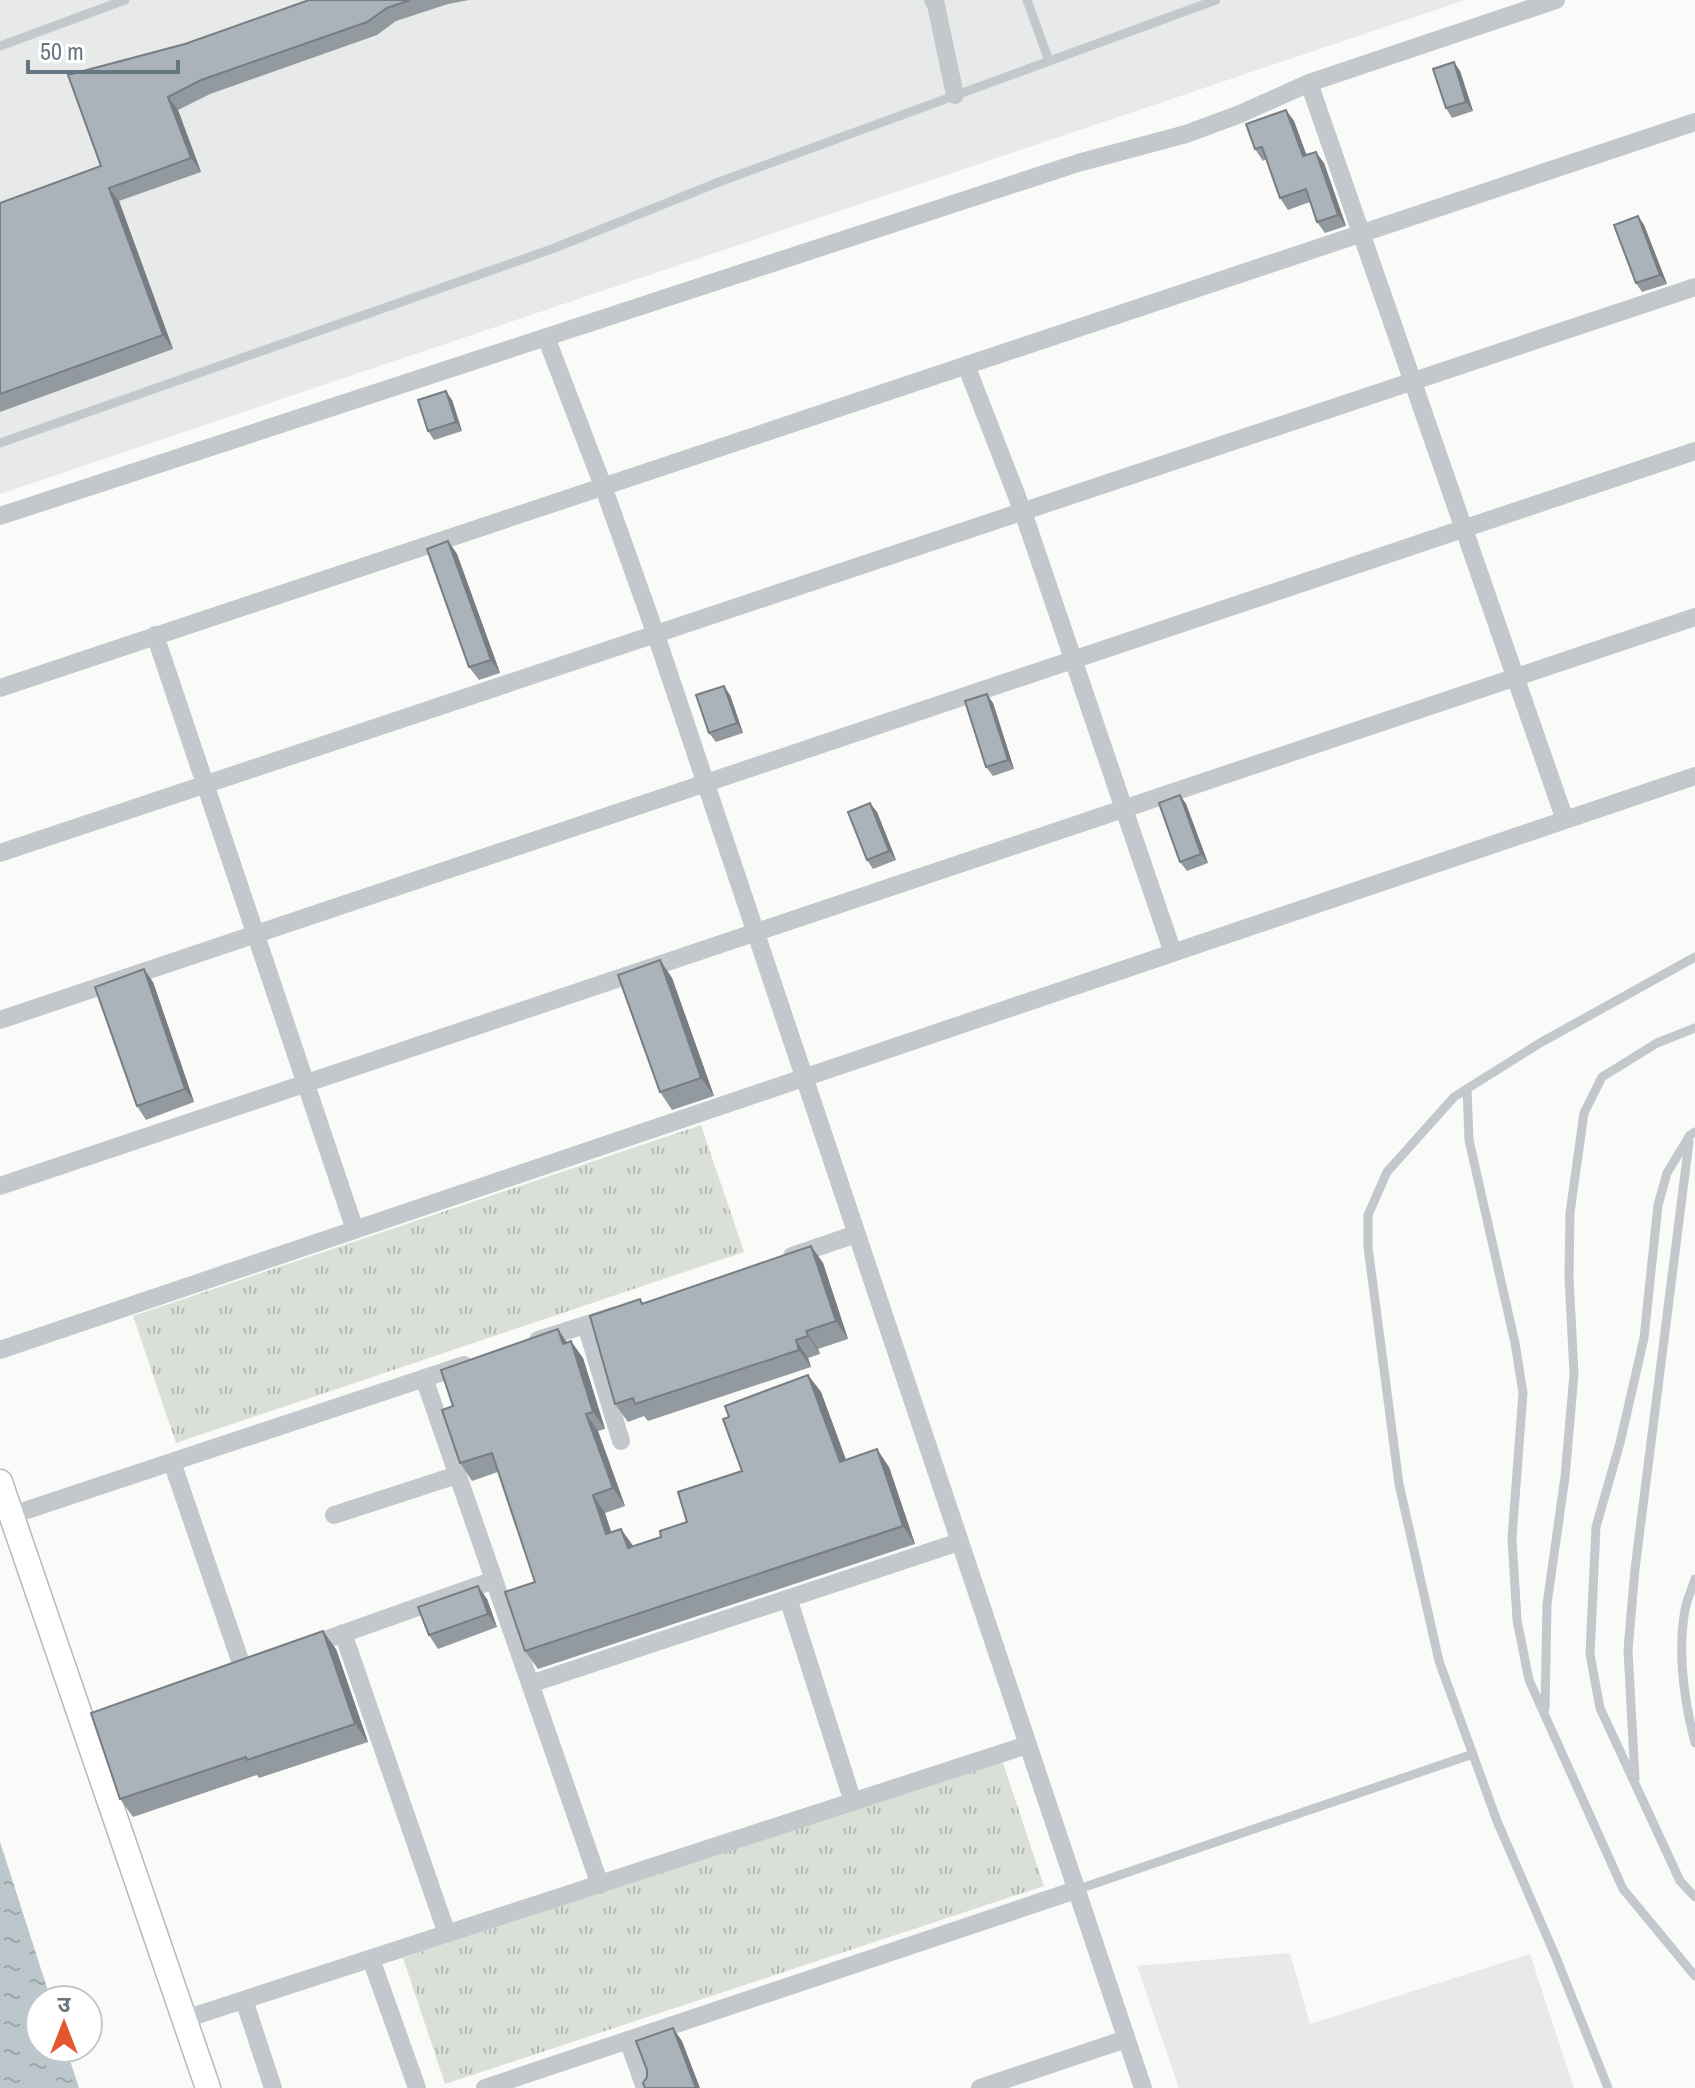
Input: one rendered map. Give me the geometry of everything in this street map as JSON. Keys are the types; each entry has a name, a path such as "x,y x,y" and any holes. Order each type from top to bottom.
{"street":[{"path":"933,0 955,95"},
{"path":"0,516 1078,163 1186,134 1309,83 1556,0"},
{"path":"1309,83 1565,820"},
{"path":"0,688 1695,122"},
{"path":"0,853 1695,287"},
{"path":"546,337 656,635 1143,2088"},
{"path":"966,365 1023,512 1173,953"},
{"path":"0,1020 1695,451"},
{"path":"0,1186 1695,617"},
{"path":"155,635 355,1230"},
{"path":"0,1350 1695,776"},
{"path":"781,1260 856,1234"},
{"path":"527,1344 631,1310"},
{"path":"586,1325 621,1441"},
{"path":"12,1515 482,1359"},
{"path":"424,1378 600,1885"},
{"path":"172,1462 243,1669"},
{"path":"334,1515 457,1475"},
{"path":"0,1482 91,1723 208,2088"},
{"path":"530,1684 959,1542"},
{"path":"286,1653 494,1580"},
{"path":"788,1598 853,1802"},
{"path":"343,1633 447,1934"},
{"path":"185,2019 1027,1745"},
{"path":"485,2088 1076,1890"},
{"path":"371,1959 417,2088"},
{"path":"244,2000 273,2088"},
{"path":"980,2088 1126,2039"},
{"path":"628,2040 645,2088"}],"lane":[{"path":"0,46 125,0"},
{"path":"1027,0 1049,61"},
{"path":"0,443 552,249 719,182 1216,0"},
{"path":"1608,2088 1497,1821 1439,1661 1399,1484 1368,1247 1368,1215 1387,1172 1454,1097 1540,1043 1695,957"},
{"path":"1545,1715 1547,1604 1565,1477 1574,1374 1569,1277 1570,1213 1584,1113 1602,1077 1657,1043 1695,1028"},
{"path":"1467,1089 1469,1140 1515,1343 1523,1393 1512,1538 1517,1620 1529,1680 1623,1889 1695,1976"},
{"path":"1635,1787 1629,1637 1635,1569 1692,1134"},
{"path":"1692,1134 1667,1173 1658,1205 1644,1338 1620,1443 1596,1527 1590,1654 1600,1708 1680,1881 1695,1897"},
{"path":"1695,1579 1685,1608 1682,1651 1685,1707 1695,1743"},
{"path":"1076,1890 1473,1754"}],"shaded area":[{"path":"0,0 1465,0 0,494"},
{"path":"1290,1953 1310,2024 1530,1954 1574,2088 1179,2088 1137,1966"}],"green space":[{"path":"701,1125 744,1252 176,1443 133,1316"},
{"path":"1002,1760 1044,1886 445,2084 403,1958"}],"water":[{"path":"0,1842 46,1984 24,1984 24,2064 71,2064 79,2088 0,2088"}],"building":[{"path":"309,0 410,0 387,8 367,22 201,80 168,97 191,158 109,188 163,335 0,394 0,203 101,166 68,75 185,44"},
{"path":"1454,62 1466,102 1446,108 1433,69"},
{"path":"1286,110 1303,156 1316,152 1338,215 1317,222 1306,189 1280,198 1262,147 1255,149 1246,124"},
{"path":"1638,216 1660,275 1636,283 1614,225"},
{"path":"446,391 456,422 428,431 418,400"},
{"path":"448,541 491,660 469,667 427,549"},
{"path":"724,686 737,723 709,733 696,695"},
{"path":"987,694 1008,760 986,767 965,701"},
{"path":"1180,795 1201,854 1180,862 1159,803"},
{"path":"870,803 889,851 867,860 848,812"},
{"path":"660,960 701,1078 660,1092 618,975"},
{"path":"144,969 185,1089 137,1106 95,987"},
{"path":"811,1246 836,1321 806,1331 808,1336 796,1340 799,1350 635,1404 633,1398 615,1404 590,1316 640,1299 642,1304"},
{"path":"558,1329 563,1344 571,1341 593,1412 586,1414 613,1488 593,1495 606,1534 621,1529 628,1548 661,1537 660,1531 687,1522 678,1492 742,1471 723,1419 729,1417 725,1406 808,1375 840,1462 877,1449 903,1526 525,1651 505,1592 535,1582 492,1453 460,1463 442,1410 453,1406 441,1370"},
{"path":"478,1586 488,1614 429,1635 418,1607"},
{"path":"323,1631 355,1724 120,1799 91,1713"},
{"path":"673,2028 696,2088 645,2088 643,2083 647,2070 636,2041"}]}
